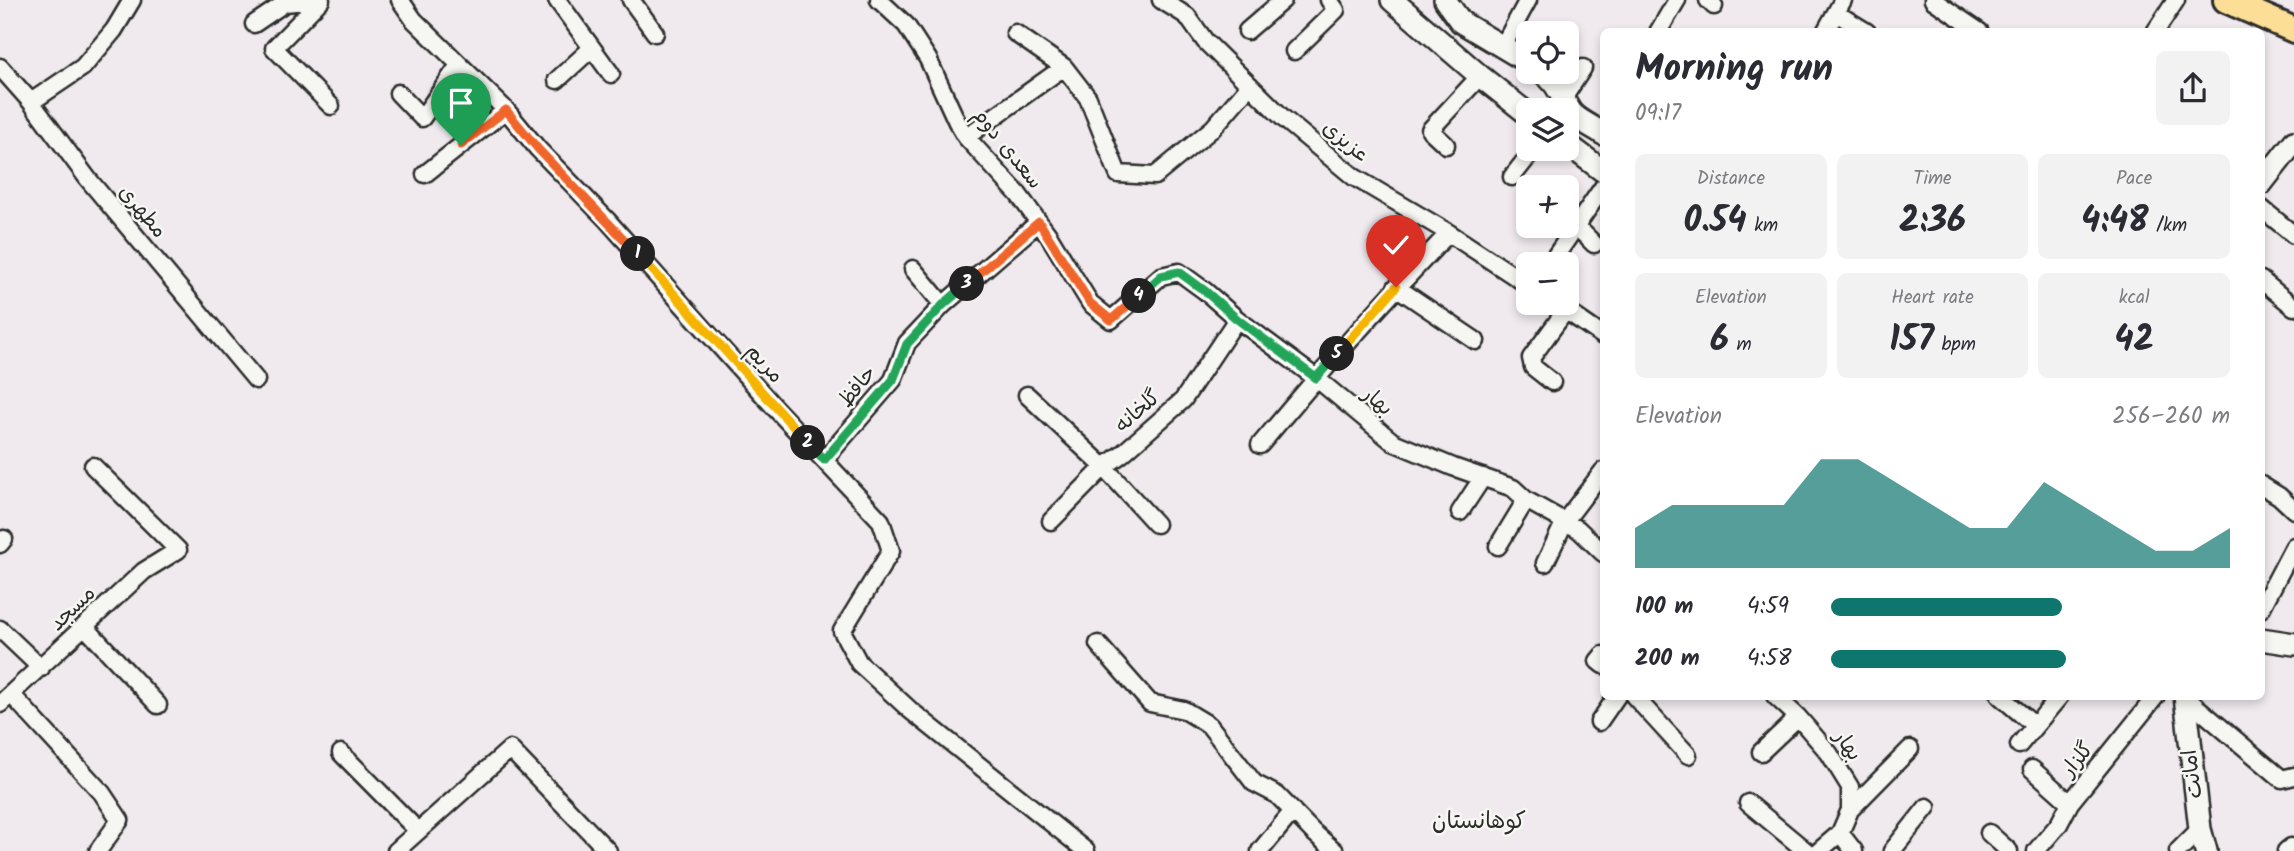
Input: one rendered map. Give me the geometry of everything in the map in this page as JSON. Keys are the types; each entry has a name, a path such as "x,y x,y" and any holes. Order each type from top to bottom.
{"main road":[{"path":"2226,0 2285,26 2294,48"}],"street":[{"path":"31,102 83,67 114,30 132,0"},
{"path":"254,24 284,1 315,0"},
{"path":"321,0 274,48 331,106"},
{"name":"مریم","path":"400,0 415,20 506,110 538,149 607,220 881,521 891,551 842,631 859,663 910,709 1086,851"},
{"path":"557,0 611,74"},
{"path":"631,0 655,33"},
{"name":"سعدی دوم","path":"879,0 906,25 928,59 966,137 1018,194 1039,222 1090,303 1111,320"},
{"name":"عزیزی","path":"1161,0 1187,16 1205,41 1283,118 1354,177 1449,233 1516,277"},
{"path":"1247,31 1283,0"},
{"path":"1294,51 1336,10 1329,0"},
{"path":"1392,0 1516,104"},
{"path":"1445,0 1461,22 1516,54"},
{"path":"1503,46 1528,0"},
{"path":"1660,28 1677,0"},
{"path":"1933,0 1974,28"},
{"path":"2158,28 2176,0"},
{"path":"1827,28 1840,7 1863,28"},
{"path":"1015,33 1063,67 1088,99 1118,174 1154,176 1213,128 1250,85"},
{"path":"556,80 593,48"},
{"path":"398,93 422,118 459,65"},
{"name":"مطهری","path":"0,67 31,102 88,179 256,380"},
{"path":"966,137 1063,67"},
{"path":"1564,97 1583,68"},
{"path":"1446,145 1430,130 1480,76"},
{"path":"1554,84 1572,113 1600,129"},
{"path":"425,174 506,110"},
{"path":"2265,172 2294,142"},
{"path":"1579,153 1600,169"},
{"path":"1512,177 1525,161"},
{"path":"1579,222 1600,191"},
{"path":"2265,211 2294,235"},
{"name":"حافظ","path":"824,460 893,380 907,344 943,305 1039,222"},
{"path":"1579,229 1594,244"},
{"path":"1260,445 1396,287 1449,233"},
{"path":"913,269 943,305"},
{"name":"بهار","path":"1111,320 1161,276 1179,272 1316,378 1393,442 1513,488 1526,500 1578,529 1600,550"},
{"path":"2265,283 2294,307"},
{"path":"1396,287 1476,341"},
{"path":"1552,382 1533,367 1531,358 1555,315"},
{"path":"1573,315 1600,333"},
{"name":"گلخانه","path":"1051,521 1104,467 1183,400 1237,319"},
{"path":"1027,396 1104,467 1156,524"},
{"name":"مسجد","path":"6,699 144,571 178,550 93,466"},
{"path":"1545,563 1565,521 1600,475"},
{"path":"1460,512 1483,477"},
{"path":"2265,487 2280,496 2294,510"},
{"path":"1498,546 1526,500"},
{"path":"2265,601 2294,546"},
{"path":"85,627 158,705"},
{"path":"0,629 41,668"},
{"path":"2265,640 2294,644"},
{"path":"1098,644 1150,703 1184,710 1209,725 1254,783 1278,794 1335,851"},
{"path":"6,699 102,793 120,820 97,851"},
{"path":"1599,722 1613,700"},
{"path":"1638,700 1688,755"},
{"name":"بهار","path":"1779,700 1829,753 1850,787 1850,810"},
{"path":"2005,700 2035,726"},
{"path":"2019,745 2057,700"},
{"name":"گلزار","path":"2036,851 2059,824 2070,803 2153,700"},
{"name":"امانت","path":"2185,700 2200,829 2206,851"},
{"path":"2190,700 2282,779 2294,776"},
{"path":"1762,752 1798,718"},
{"path":"396,851 510,749 608,851"},
{"path":"1819,851 1840,833 1850,810 1910,749"},
{"path":"341,753 418,831"},
{"path":"2032,769 2070,803"},
{"path":"1748,803 1806,851"},
{"path":"1892,851 1927,807"},
{"path":"1260,851 1293,811"},
{"path":"2178,851 2200,829"},
{"path":"1840,833 1854,851"},
{"path":"1989,833 2009,851"}],"district":[{"name":"کوهانستان","path":"1479,822"}],"route":[{"path":"461,145 506,110 538,149 607,220 824,460 893,380 907,344 943,305 1039,222 1090,303 1111,320 1161,276 1179,272 1316,378 1396,287"}]}
